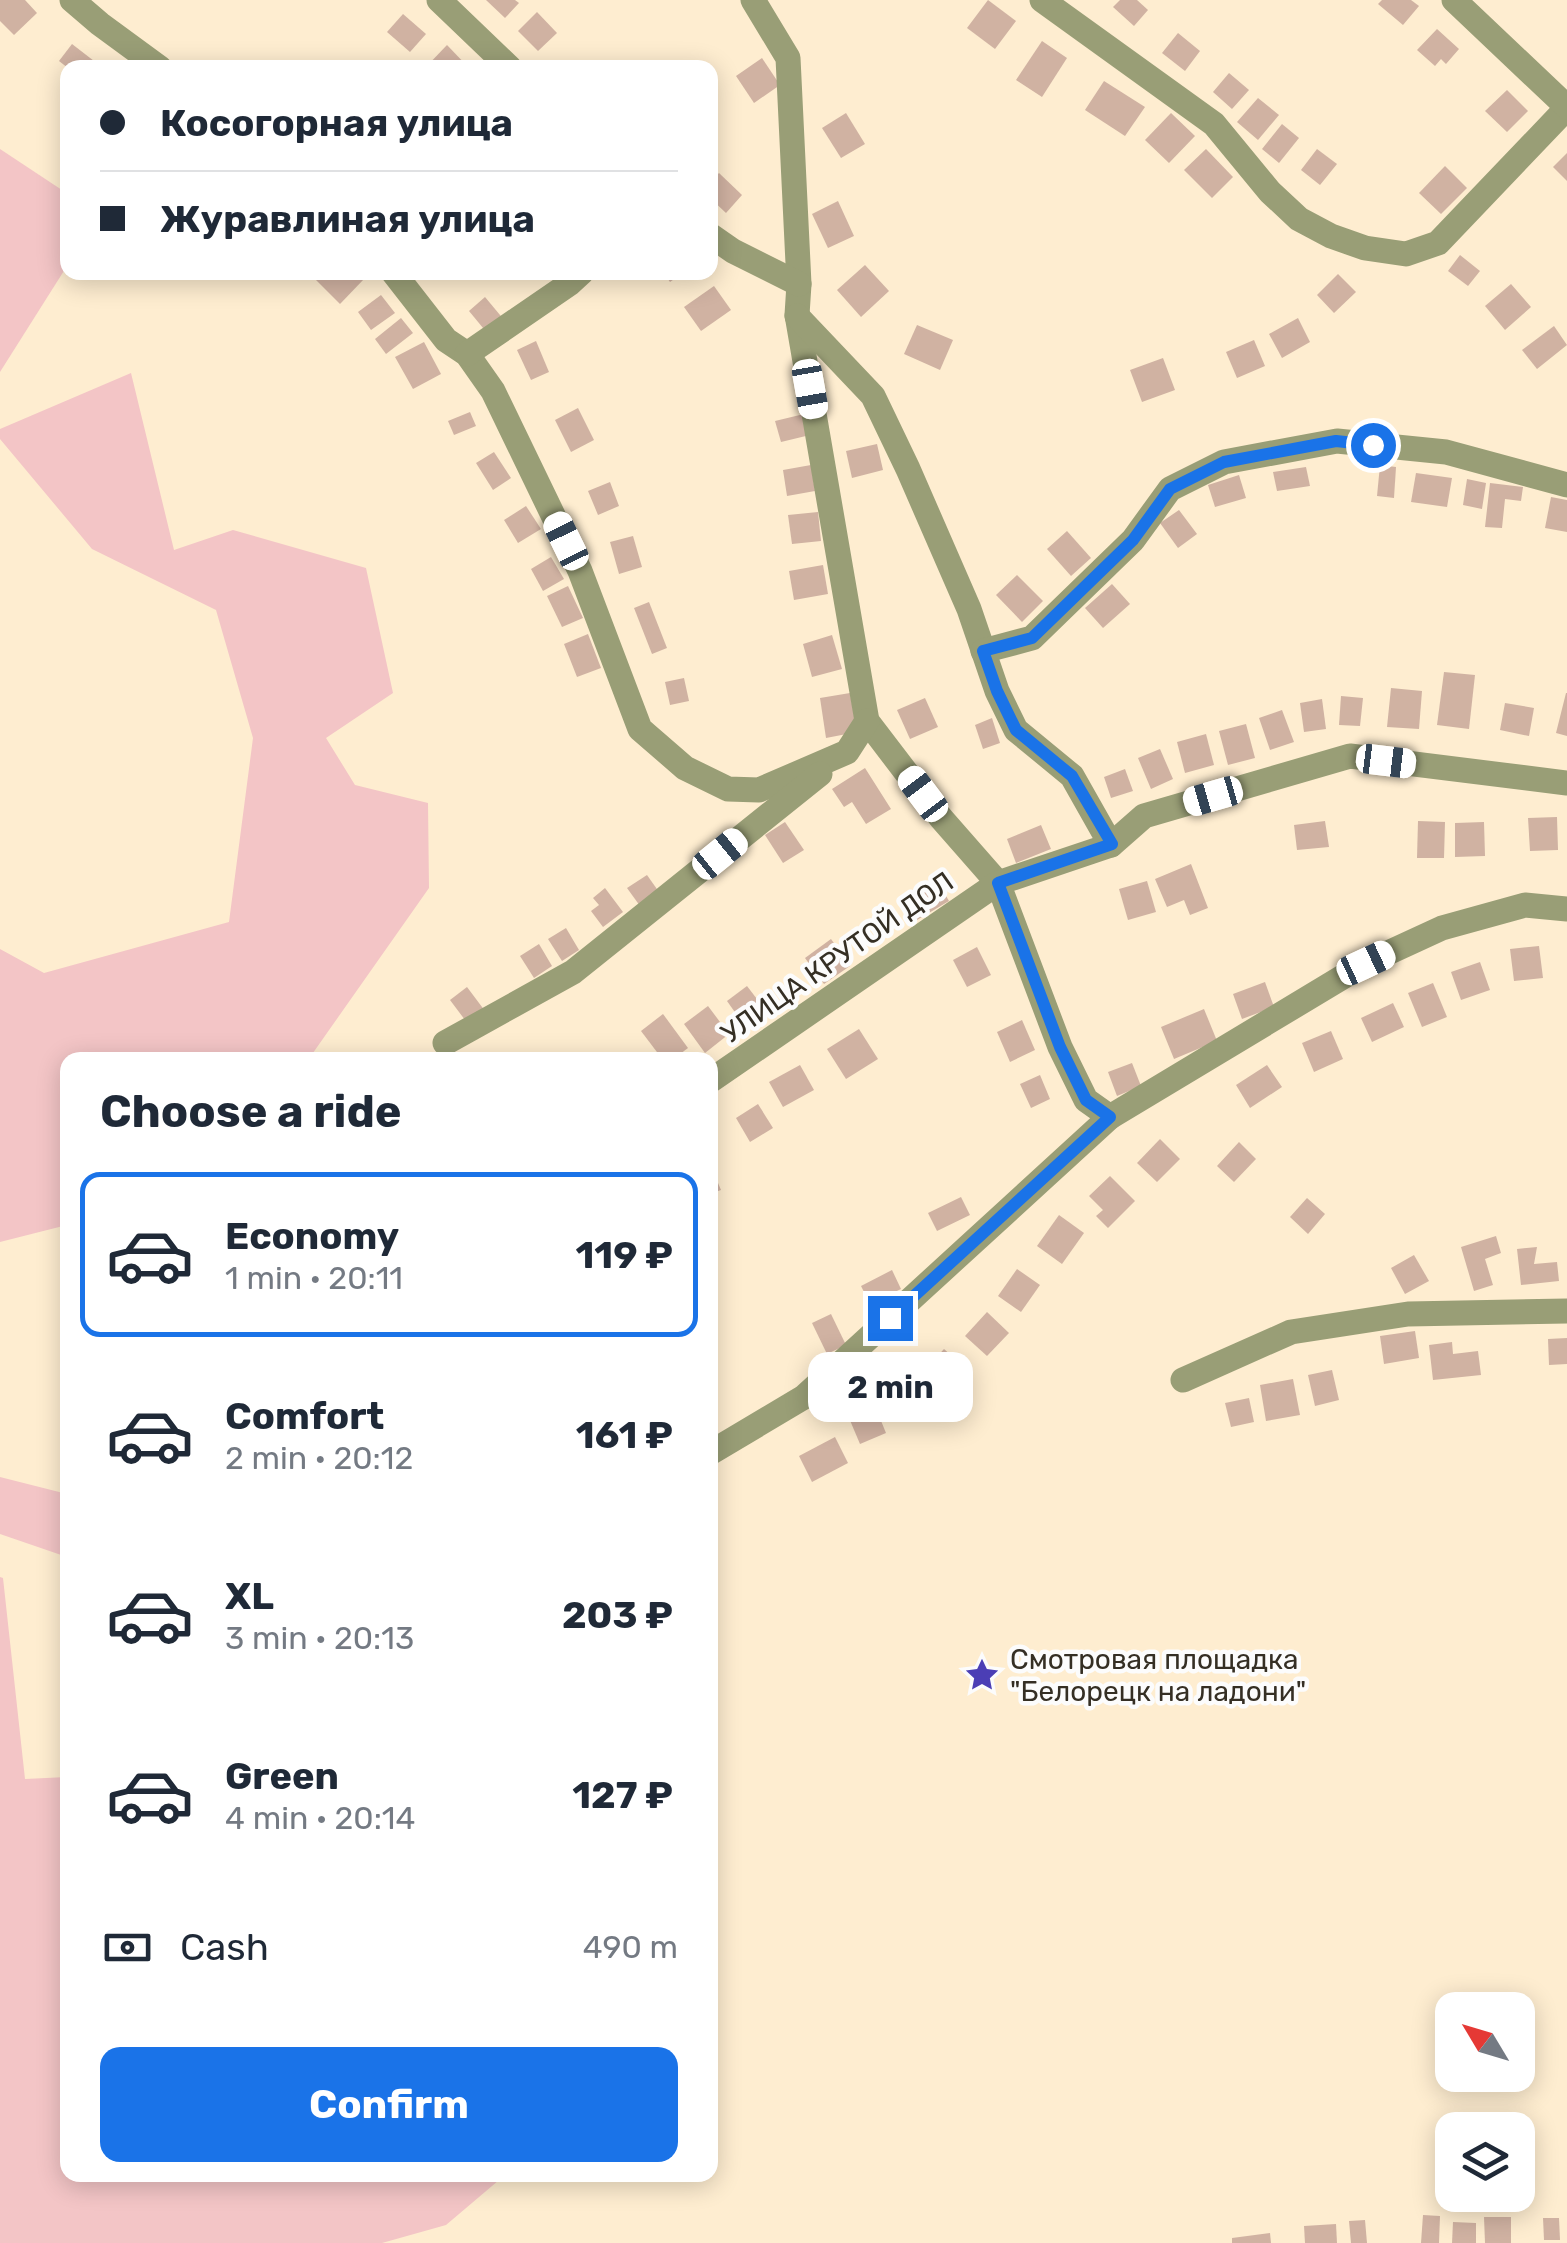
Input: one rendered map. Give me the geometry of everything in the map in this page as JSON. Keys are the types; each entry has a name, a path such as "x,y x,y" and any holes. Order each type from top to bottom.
{"street":[{"path":"72,0 149,60"},
{"path":"439,0 502,60"},
{"path":"753,0 788,58 799,284 796,316 867,722 941,818 998,883"},
{"path":"1042,0 1214,124 1270,192 1300,219 1365,248 1406,254 1438,243 1567,107 1454,0"},
{"path":"732,251 754,255 769,252 781,244 796,222"},
{"path":"718,241 799,284"},
{"path":"399,280 446,340 467,354 493,391 580,572 640,729 686,768 728,789 760,790 847,752"},
{"path":"467,354 573,280"},
{"path":"796,316 872,396 908,469 1016,730 1072,776 1112,844"},
{"path":"983,651 1032,638 1133,540 1170,489 1224,462 1336,441 1446,452 1567,485"},
{"path":"445,1043 574,972 847,752 867,722"},
{"name":"УЛИЦА КРУТОЙ ДОЛ","path":"718,1076 998,883 1112,844 1144,816 1350,756 1567,782"},
{"name":"УЛИЦА КРУТОЙ ДОЛ","path":"998,883 1060,1047 1086,1100 1110,1117"},
{"path":"718,1448 804,1397 1110,1117 1366,963 1442,928 1525,905 1567,910"},
{"path":"1183,1380 1291,1332 1408,1314 1567,1310"}],"shaded area":[{"path":"0,149 60,189 60,277 0,372"},
{"path":"131,373 174,550 233,530 366,568 393,693 326,738 355,785 428,803 429,888 314,1052 60,1052 60,1227 0,1242 0,949 44,973 229,922 253,738 216,610 92,549 0,439 0,429"},
{"path":"0,1477 60,1492 60,1555 0,1534"},
{"path":"0,1577 25,1779 60,1777 60,2182 497,2182 446,2225 382,2243 0,2243"}],"building":[{"path":"0,0 25,0 37,13 14,35 0,21"},
{"path":"486,0 515,0 519,3 505,18"},
{"path":"988,0 1016,21 995,49 967,28"},
{"path":"1120,0 1137,0 1148,10 1134,26 1113,7"},
{"path":"1382,0 1411,0 1419,6 1403,25 1378,4"},
{"path":"537,12 557,33 538,51 518,31"},
{"path":"403,14 426,34 410,52 387,32"},
{"path":"1437,29 1459,49 1446,64 1441,59 1435,66 1417,50"},
{"path":"1178,33 1200,51 1185,71 1162,53"},
{"path":"1042,41 1067,58 1042,97 1016,80"},
{"path":"72,44 93,60 60,60"},
{"path":"447,45 461,60 433,60"},
{"path":"762,58 780,85 754,103 736,76"},
{"path":"1229,73 1249,90 1232,109 1213,92"},
{"path":"1104,81 1145,107 1125,136 1085,110"},
{"path":"1507,90 1528,111 1507,132 1485,111"},
{"path":"1258,98 1279,115 1258,140 1237,122"},
{"path":"846,113 865,144 841,158 822,128"},
{"path":"1171,113 1195,136 1169,163 1145,140"},
{"path":"1282,124 1299,138 1279,163 1262,149"},
{"path":"1206,149 1233,177 1212,198 1184,170"},
{"path":"1317,149 1337,164 1320,185 1301,170"},
{"path":"1567,153 1567,181 1553,167"},
{"path":"1445,166 1467,188 1441,214 1419,193"},
{"path":"718,174 742,195 726,213 718,206"},
{"path":"838,201 854,236 828,248 812,214"},
{"path":"1460,255 1480,271 1468,286 1448,271"},
{"path":"865,265 889,291 861,317 837,290"},
{"path":"1338,274 1356,292 1334,313 1317,295"},
{"path":"316,280 363,280 340,304"},
{"path":"1511,284 1531,307 1505,330 1485,306"},
{"path":"714,286 731,310 701,331 684,307"},
{"path":"381,295 395,313 371,330 358,312"},
{"path":"485,297 505,321 488,334 469,311"},
{"path":"401,318 413,333 386,354 375,339"},
{"path":"1298,318 1310,342 1282,358 1269,334"},
{"path":"917,325 953,340 940,370 904,354"},
{"path":"1554,326 1567,345 1537,369 1522,350"},
{"path":"1254,340 1265,366 1237,378 1226,352"},
{"path":"536,341 549,372 531,380 517,350"},
{"path":"424,342 441,374 413,389 395,357"},
{"path":"1163,358 1175,390 1142,402 1130,370"},
{"path":"578,408 594,440 571,452 555,420"},
{"path":"470,412 476,426 454,435 448,421"},
{"path":"804,414 810,435 781,442 775,421"},
{"path":"877,444 883,470 852,478 846,451"},
{"path":"494,452 511,478 493,490 476,463"},
{"path":"811,465 815,491 787,496 783,470"},
{"path":"1380,465 1396,467 1394,498 1377,496"},
{"path":"1306,467 1310,486 1277,491 1273,472"},
{"path":"1416,473 1452,478 1447,507 1411,502"},
{"path":"1239,475 1246,498 1215,507 1208,485"},
{"path":"1467,479 1486,483 1482,509 1463,505"},
{"path":"610,482 619,506 598,515 588,491"},
{"path":"1490,483 1523,487 1521,501 1505,499 1502,528 1485,527"},
{"path":"1551,497 1567,500 1567,532 1545,528"},
{"path":"526,506 541,529 518,543 504,520"},
{"path":"1179,510 1197,534 1178,548 1160,523"},
{"path":"818,512 821,541 792,544 788,515"},
{"path":"1067,531 1091,558 1071,576 1047,549"},
{"path":"633,536 642,567 619,574 610,542"},
{"path":"551,557 564,579 543,591 531,569"},
{"path":"823,565 828,594 794,600 789,571"},
{"path":"1017,575 1043,601 1022,622 996,595"},
{"path":"1112,584 1130,604 1103,628 1085,608"},
{"path":"568,586 583,618 562,627 547,596"},
{"path":"649,602 667,648 652,654 634,608"},
{"path":"588,634 601,668 577,677 564,644"},
{"path":"832,635 842,669 812,677 803,644"},
{"path":"1444,672 1475,675 1469,729 1437,725"},
{"path":"684,678 689,701 670,705 665,682"},
{"path":"1391,688 1422,691 1419,729 1387,727"},
{"path":"850,693 857,732 826,738 820,698"},
{"path":"1567,693 1567,736 1556,733"},
{"path":"1341,696 1363,698 1360,726 1339,725"},
{"path":"925,698 938,727 910,739 897,710"},
{"path":"1322,699 1326,729 1304,732 1300,703"},
{"path":"1505,703 1534,708 1529,736 1500,730"},
{"path":"1282,710 1294,742 1270,750 1259,718"},
{"path":"992,718 1000,743 983,749 975,725"},
{"path":"1246,724 1255,758 1228,765 1219,731"},
{"path":"1206,734 1214,765 1185,773 1177,742"},
{"path":"1160,749 1173,779 1151,789 1138,758"},
{"path":"865,768 891,809 866,824 852,802 844,807 832,789"},
{"path":"1125,769 1133,791 1111,798 1104,777"},
{"path":"1557,817 1558,850 1530,851 1528,818"},
{"path":"1325,821 1329,847 1297,850 1294,825"},
{"path":"1418,821 1445,822 1444,858 1417,858"},
{"path":"785,822 804,850 783,863 765,835"},
{"path":"1484,822 1485,856 1455,857 1455,823"},
{"path":"1041,825 1051,849 1016,863 1007,839"},
{"path":"1191,864 1208,908 1190,915 1184,900 1167,907 1155,879"},
{"path":"647,875 659,892 640,906 627,888"},
{"path":"935,877 949,901 912,923 898,900"},
{"path":"1147,881 1156,912 1128,920 1119,889"},
{"path":"605,888 623,912 603,927 591,911 599,905 593,898"},
{"path":"566,928 579,950 562,961 548,939"},
{"path":"831,939 850,966 824,984 805,958"},
{"path":"539,944 552,966 534,978 520,956"},
{"path":"1539,946 1543,978 1514,981 1510,949"},
{"path":"977,947 991,975 967,987 953,960"},
{"path":"1480,962 1490,990 1461,1000 1451,972"},
{"path":"1265,982 1274,1007 1242,1019 1233,994"},
{"path":"1433,983 1447,1017 1422,1027 1408,993"},
{"path":"747,986 760,1003 739,1018 727,1001"},
{"path":"467,987 485,1011 468,1024 450,1000"},
{"path":"1393,1003 1404,1027 1372,1042 1361,1018"},
{"path":"708,1006 729,1034 704,1052 684,1024"},
{"path":"1204,1009 1217,1041 1174,1059 1161,1027"},
{"path":"663,1014 688,1048 683,1052 657,1052 641,1031"},
{"path":"1022,1020 1035,1050 1010,1062 997,1032"},
{"path":"859,1029 878,1059 846,1079 827,1049"},
{"path":"1331,1031 1343,1059 1314,1072 1302,1043"},
{"path":"1132,1063 1141,1086 1117,1096 1108,1072"},
{"path":"800,1065 814,1090 783,1107 769,1082"},
{"path":"1267,1065 1282,1087 1250,1108 1236,1085"},
{"path":"1040,1075 1050,1099 1031,1108 1020,1084"},
{"path":"758,1104 773,1128 750,1142 736,1118"},
{"path":"1160,1139 1180,1159 1157,1182 1137,1163"},
{"path":"1239,1142 1256,1159 1234,1182 1217,1166"},
{"path":"1110,1176 1135,1201 1108,1228 1096,1216 1103,1210 1089,1196"},
{"path":"961,1197 970,1215 937,1231 928,1213"},
{"path":"1307,1198 1325,1214 1308,1234 1290,1217"},
{"path":"1059,1215 1084,1233 1062,1264 1037,1246"},
{"path":"1496,1236 1501,1253 1485,1259 1493,1285 1474,1291 1461,1247"},
{"path":"1537,1247 1534,1264 1557,1262 1559,1281 1521,1285 1517,1249"},
{"path":"1414,1255 1429,1281 1405,1294 1391,1268"},
{"path":"1017,1269 1040,1285 1021,1312 998,1296"},
{"path":"892,1270 901,1289 870,1304 861,1286"},
{"path":"987,1312 1009,1333 987,1356 965,1336"},
{"path":"831,1314 846,1345 827,1354 812,1323"},
{"path":"1415,1331 1419,1358 1384,1364 1380,1336"},
{"path":"1567,1338 1567,1364 1549,1365 1548,1339"},
{"path":"1452,1342 1453,1354 1478,1351 1481,1375 1433,1380 1429,1345"},
{"path":"944,1349 972,1374 947,1402 919,1376"},
{"path":"1332,1370 1339,1400 1315,1406 1308,1375"},
{"path":"1293,1379 1300,1415 1266,1421 1260,1385"},
{"path":"1249,1398 1254,1422 1231,1427 1225,1403"},
{"path":"875,1406 886,1433 860,1444 849,1418"},
{"path":"835,1437 848,1463 812,1482 799,1456"},
{"path":"1423,2215 1440,2216 1439,2243 1421,2243"},
{"path":"1484,2217 1511,2217 1511,2243 1485,2243"},
{"path":"1543,2218 1559,2218 1560,2240 1544,2240"},
{"path":"1365,2220 1367,2243 1351,2243 1349,2221"},
{"path":"1453,2222 1476,2223 1476,2243 1452,2243"},
{"path":"1336,2224 1337,2243 1305,2243 1304,2226"},
{"path":"1270,2233 1271,2243 1232,2243 1232,2238"}],"place":[{"name":"Смотровая площадка \"Белорецк на ладони\"","path":"982,1675"}],"route":[{"path":"890,1318 1110,1117 1086,1100 1060,1047 998,883 1112,844 1072,776 1016,730 983,651 1032,638 1133,540 1170,489 1224,462 1336,441 1373,445"}]}
